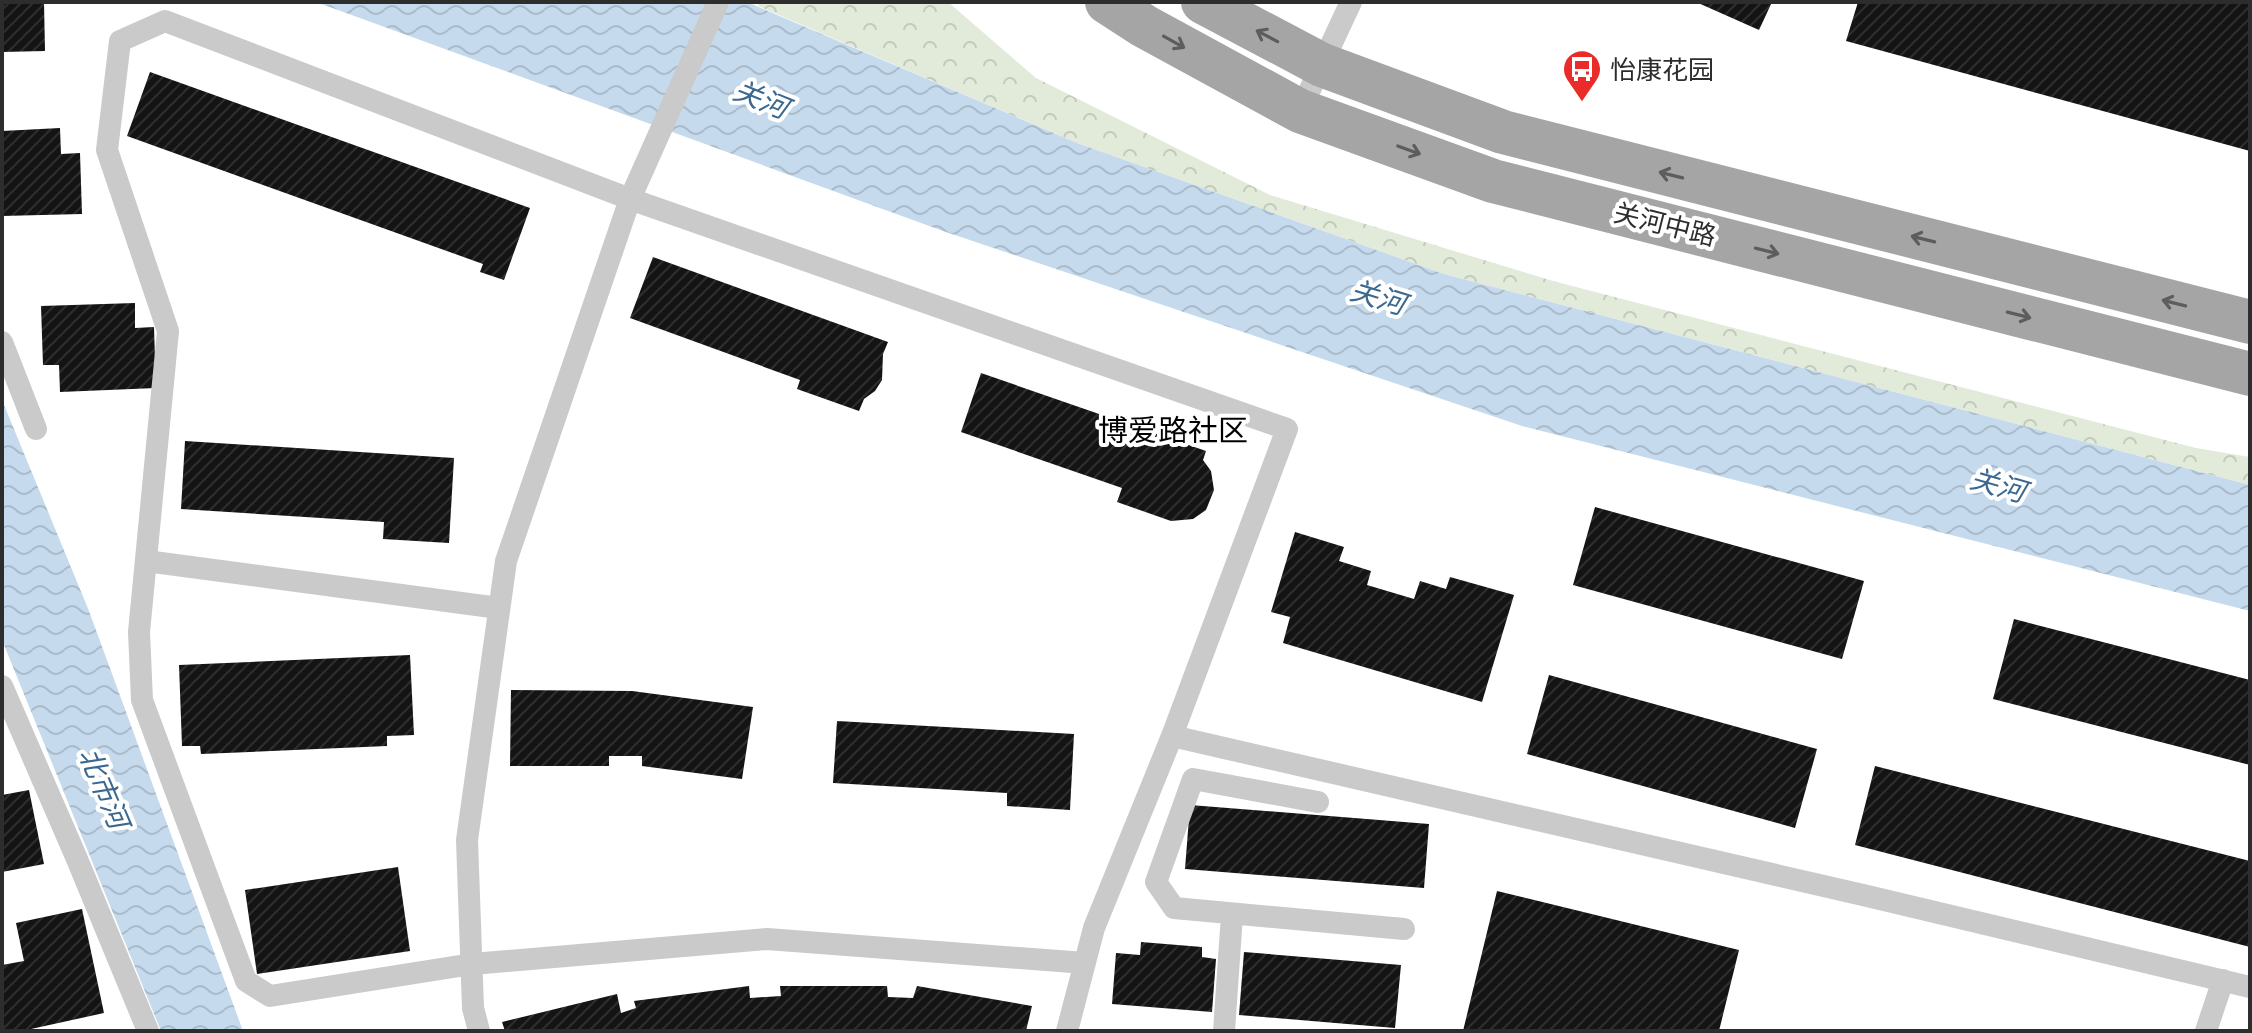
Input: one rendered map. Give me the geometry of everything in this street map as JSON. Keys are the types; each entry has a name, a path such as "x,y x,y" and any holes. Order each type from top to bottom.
{"main road":[{"name":"关河中路","path":"1107,2 1144,26 1300,111 1493,181 2250,374"},
{"name":"关河中路","path":"1203,2 1322,65 1503,132 2250,322"}],"lane":[{"path":"479,1031 473,1008 467,840 506,561 630,199 718,2"},
{"path":"1300,111 1351,2"},
{"path":"1067,1031 1085,963 1094,928 1172,736 1287,429 630,199 165,21 120,41 107,150 168,331 139,632 142,700 246,981 270,996 472,964 767,939 1085,963"},
{"path":"2,342 36,429"},
{"path":"146,561 499,608"},
{"path":"2,686 148,1031"},
{"path":"1172,736 2250,987"},
{"path":"1318,802 1193,779 1156,882 1174,908 1404,929"},
{"path":"1224,1031 1232,915"},
{"path":"2206,1031 2223,980"}],"green space":[{"path":"760,2 948,2 1036,78 1270,195 1553,281 2196,448 2250,457 2250,485 1444,274 1077,143 758,6"}],"water":[{"name":"关河","path":"316,2 747,2 1077,143 1444,274 2250,485 2250,611 1522,426 943,231"},
{"name":"北市河","path":"2,400 89,611 243,1031 161,1031 2,640"}],"building":[{"path":"2,2 44,2 45,51 2,52"},
{"path":"1696,2 1772,2 1759,30"},
{"path":"1858,2 2250,2 2250,151 1846,41"},
{"path":"150,72 530,208 504,280 480,272 483,264 127,136"},
{"path":"60,128 61,154 80,153 82,214 2,216 2,131"},
{"path":"653,257 888,342 883,354 882,380 875,391 864,399 859,411 797,389 800,380 630,318"},
{"path":"135,303 135,328 154,327 156,388 60,392 59,365 43,365 41,306"},
{"path":"981,373 1206,451 1203,460 1211,471 1214,490 1206,510 1193,519 1171,521 1117,502 1122,488 961,432"},
{"path":"185,441 454,458 449,543 383,539 384,522 181,509"},
{"path":"1595,507 1864,581 1842,659 1573,585"},
{"path":"1295,532 1344,547 1339,561 1371,571 1367,585 1414,599 1420,581 1446,589 1450,577 1514,595 1482,702 1283,643 1290,617 1271,612"},
{"path":"2014,619 2250,680 2250,765 1993,699"},
{"path":"410,655 414,735 387,736 387,746 201,754 200,746 182,746 179,665"},
{"path":"1549,675 1817,749 1795,828 1527,754"},
{"path":"511,690 632,691 753,707 742,779 642,766 642,756 609,756 609,766 510,766"},
{"path":"837,721 1074,734 1070,810 1007,806 1007,793 833,783"},
{"path":"1875,766 2250,861 2250,947 1855,845"},
{"path":"29,790 44,864 2,872 2,795"},
{"path":"1190,805 1429,824 1424,888 1185,869"},
{"path":"398,867 410,951 257,974 245,890"},
{"path":"1497,891 1739,950 1719,1031 1463,1031"},
{"path":"82,909 104,1013 22,1031 2,1031 2,965 24,961 16,923"},
{"path":"1141,942 1202,947 1202,957 1216,959 1212,1012 1112,1004 1116,953 1140,955"},
{"path":"1244,952 1401,965 1395,1028 1239,1015"},
{"path":"749,986 750,998 781,996 780,986 887,986 888,997 913,998 917,986 1032,1006 1026,1031 505,1031 502,1022 617,994 621,1013 636,1008 634,1001"}],"place":[{"name":"怡康花园","path":"1582,103"}],"district":[{"name":"博爱路社区","path":"1173,430"}]}
